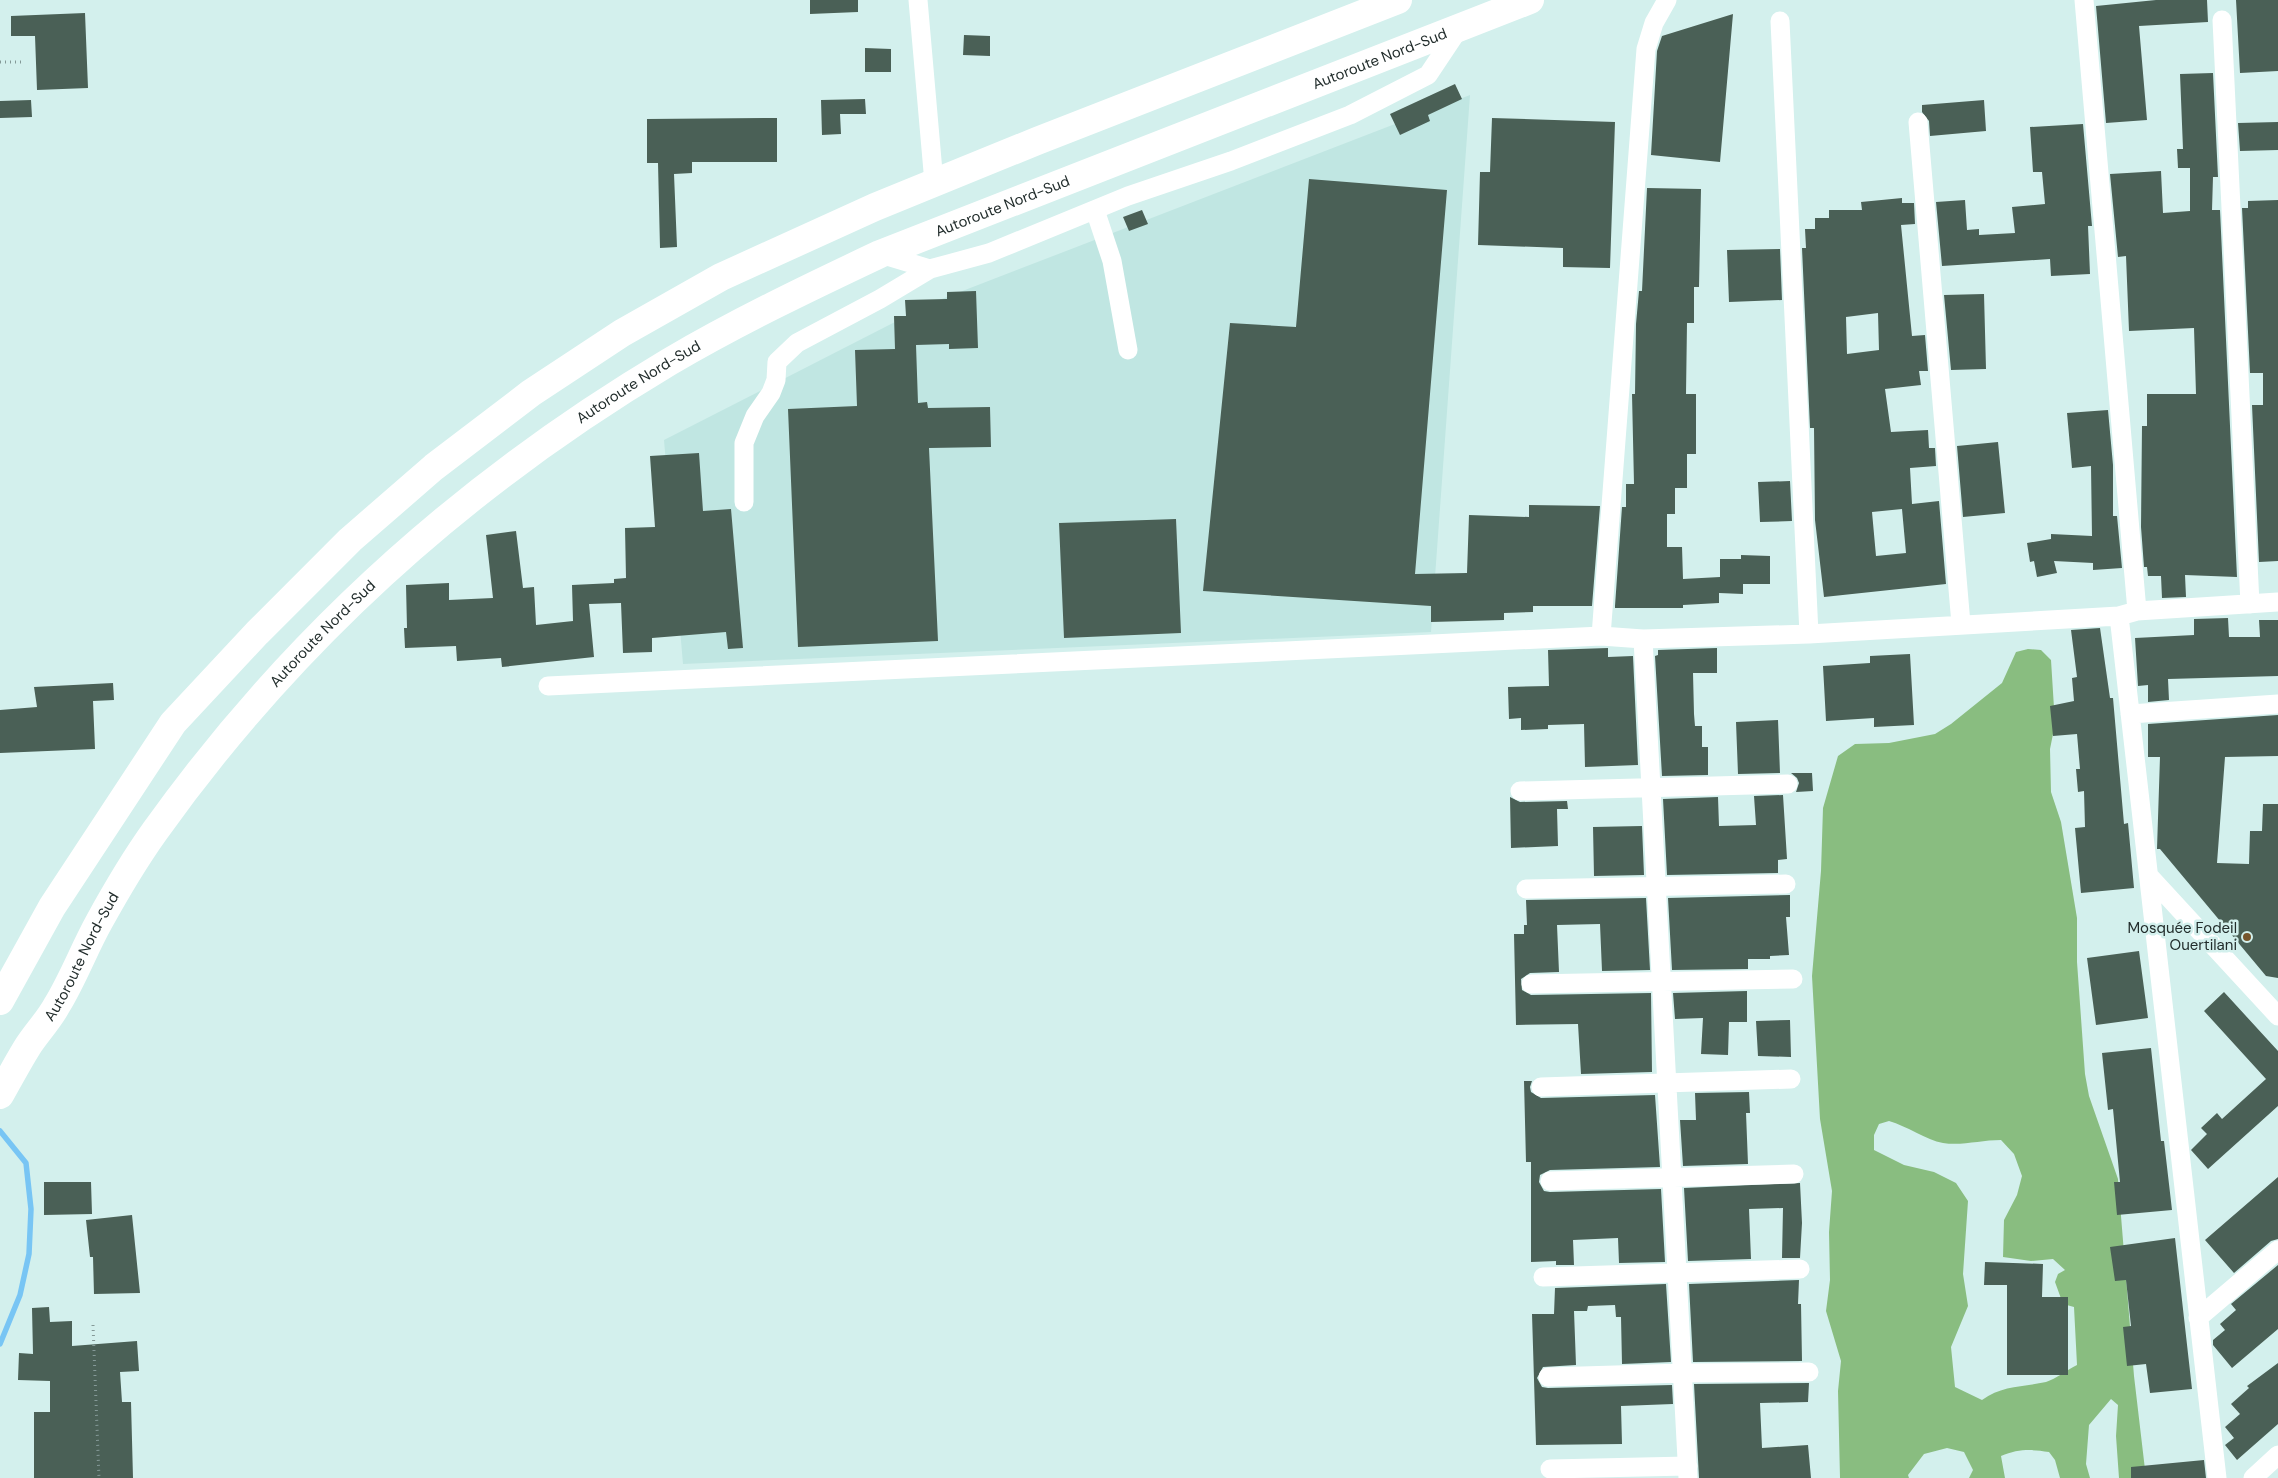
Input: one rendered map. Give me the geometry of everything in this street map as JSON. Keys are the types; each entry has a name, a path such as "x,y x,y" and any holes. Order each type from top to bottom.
{"highway":[{"path":"0,1001 52,907 173,723 257,633 350,540 434,467 531,393 622,333 721,277 934,183 1398,0"},
{"name":"Autoroute Nord-Sud","path":"0,1095 28,1046 57,1005 100,920 153,833 219,746 269,688 369,584 454,510 557,434 669,362 788,297 880,254 1530,0"}],"street":[{"path":"918,0 934,183"},
{"path":"1601,636 1646,49 1654,23 1667,0"},
{"path":"2084,0 2128,614 2130,714 2217,1478"},
{"path":"2222,20 2250,604"},
{"path":"1780,21 1809,634"},
{"path":"744,502 744,444 755,416 771,394 776,380 777,362 797,343 880,299 930,269 989,253 1095,210 1231,161 1350,115 1428,75 1460,27"},
{"path":"1918,122 1961,624"},
{"path":"1095,210 1112,261 1128,350"},
{"path":"880,254 930,269"},
{"path":"548,686 1601,636 1643,639 1809,634 2128,614 2278,602"},
{"path":"1550,1469 1688,1472 1658,888 1643,639"},
{"path":"2130,714 2278,704"},
{"path":"1520,791 1788,784"},
{"path":"2149,876 2278,1016"},
{"path":"1526,890 1786,884"},
{"path":"1531,984 1793,979"},
{"path":"1542,1088 1792,1079"},
{"path":"1550,1181 1794,1174"},
{"path":"2198,1318 2278,1250"},
{"path":"1544,1277 1800,1269"},
{"path":"1548,1377 1809,1372"},
{"path":"2253,1478 2278,1455"}],"path":[{"path":"0,62 23,62"},
{"path":"92,1325 99,1478"}],"shaded area":[{"path":"1470,95 1431,632 683,664 664,440 934,302"}],"green space":[{"path":"2028,649 2041,650 2051,660 2055,724 2050,749 2051,792 2061,822 2077,918 2077,962 2085,1074 2089,1096 2118,1179 2134,1376 2146,1478 2119,1478 2116,1436 2118,1405 2111,1399 2089,1425 2086,1464 2090,1478 2060,1478 2055,1460 2049,1452 2030,1450 2001,1456 2005,1478 1969,1478 1973,1470 1964,1452 1947,1448 1924,1454 1908,1475 1909,1478 1840,1478 1838,1391 1841,1361 1826,1311 1830,1280 1829,1232 1832,1191 1820,1119 1812,976 1821,871 1823,808 1838,756 1855,744 1889,743 1935,734 1951,724 2002,683 2016,652","holes":["1889,1121 1943,1143 1957,1144 2001,1140 2014,1154 2022,1176 2017,1195 2004,1220 2003,1257 2031,1261 2053,1259 2065,1270 2058,1274 2055,1282 2063,1304 2074,1307 2077,1365 2050,1381 2005,1389 1982,1400 1955,1387 1951,1347 1968,1306 1963,1274 1968,1201 1956,1183 1934,1172 1904,1165 1874,1150 1874,1135 1879,1124"]}],"building":[{"path":"810,0 858,0 858,12 810,14"},
{"path":"2156,0 2207,0 2208,22 2139,26 2147,120 2106,123 2096,6"},
{"path":"2236,0 2278,0 2278,71 2240,73"},
{"path":"85,13 88,88 37,90 35,36 11,36 11,16"},
{"path":"1733,14 1720,162 1651,155 1657,51 1662,36"},
{"path":"964,35 990,36 990,56 963,55"},
{"path":"865,48 891,49 891,72 865,72"},
{"path":"2213,73 2218,177 2213,177 2212,210 2220,210 2237,577 2185,575 2186,597 2162,598 2161,576 2148,576 2147,567 2144,567 2141,527 2142,426 2147,426 2147,394 2196,394 2194,328 2129,331 2126,256 2118,257 2110,174 2161,171 2163,213 2190,211 2190,168 2178,168 2177,149 2183,149 2180,74"},
{"path":"1455,84 1462,99 1428,115 1430,121 1400,135 1390,114"},
{"path":"865,99 866,114 840,114 841,134 822,135 821,100"},
{"path":"31,100 32,117 0,118 0,101"},
{"path":"1984,100 1986,131 1930,136 1929,121 1922,112 1922,105"},
{"path":"777,118 777,162 692,162 692,173 674,174 677,247 660,248 658,163 647,163 647,119"},
{"path":"1492,118 1615,122 1610,268 1563,267 1563,248 1478,245 1480,172 1490,172"},
{"path":"2278,122 2278,150 2240,151 2238,123"},
{"path":"2083,124 2092,226 2088,226 2090,274 2051,276 2050,259 1942,266 1936,202 1965,200 1967,230 1979,229 1979,235 2015,233 2012,207 2045,204 2042,172 2033,172 2030,127"},
{"path":"1309,179 1447,190 1415,574 1467,573 1469,515 1529,517 1529,505 1600,506 1592,606 1533,606 1533,612 1504,613 1504,620 1431,622 1431,606 1203,591 1230,323 1296,327"},
{"path":"1647,188 1701,189 1699,287 1694,287 1694,323 1687,323 1686,394 1696,394 1696,454 1687,454 1687,488 1675,488 1675,514 1667,514 1667,547 1682,547 1683,579 1720,577 1720,559 1741,559 1741,555 1770,556 1770,584 1743,584 1743,594 1719,593 1719,603 1683,605 1683,608 1615,608 1622,507 1626,507 1626,484 1634,484 1632,394 1635,394 1636,324 1639,291 1642,291"},
{"path":"1902,198 1902,203 1914,203 1915,224 1901,225 1912,336 1925,335 1928,371 1919,371 1921,385 1885,389 1891,432 1928,430 1929,448 1935,448 1936,466 1910,468 1912,504 1939,501 1946,584 1824,597 1815,520 1814,428 1810,428 1802,248 1806,248 1805,229 1815,229 1815,218 1829,218 1829,210 1862,210 1861,202","holes":["1878,313 1879,350 1847,354 1846,317","1902,509 1906,553 1876,556 1872,512"]},
{"path":"2278,200 2278,561 2259,562 2252,405 2263,405 2263,373 2250,373 2242,208 2248,208 2248,201"},
{"path":"1142,210 1148,224 1129,231 1123,217"},
{"path":"1780,249 1782,300 1729,302 1727,250"},
{"path":"976,291 978,348 949,349 949,344 916,345 918,403 927,402 928,408 990,407 991,447 929,448 938,641 798,647 788,409 857,406 855,350 895,349 894,316 906,316 905,300 947,299 947,292"},
{"path":"1984,294 1986,369 1951,370 1944,295"},
{"path":"2108,410 2113,465 2113,516 2117,516 2122,568 2093,570 2093,563 2054,561 2057,573 2037,577 2034,561 2030,562 2027,543 2051,539 2051,534 2092,536 2091,466 2072,468 2067,413"},
{"path":"1998,442 2005,513 1963,517 1957,446"},
{"path":"699,453 703,511 731,509 743,648 728,649 726,632 652,638 652,652 623,653 621,603 589,604 594,657 502,667 501,658 457,661 456,646 405,648 404,628 407,628 406,585 449,583 449,600 493,598 486,535 516,531 523,588 534,587 536,625 573,621 572,585 614,583 614,579 626,578 625,528 655,527 650,456"},
{"path":"1790,481 1792,521 1760,522 1758,482"},
{"path":"1176,519 1181,633 1064,638 1059,523"},
{"path":"2228,618 2229,637 2260,637 2259,620 2278,620 2278,676 2168,679 2169,700 2148,702 2148,685 2138,686 2135,638 2194,635 2194,619"},
{"path":"2100,628 2110,698 2113,698 2124,824 2128,823 2134,888 2081,893 2075,828 2085,827 2084,791 2078,792 2076,769 2080,769 2077,734 2053,736 2050,706 2074,701 2072,678 2077,677 2071,630"},
{"path":"1608,648 1608,657 1633,656 1638,765 1585,767 1584,724 1548,725 1548,729 1521,730 1521,718 1509,719 1508,687 1549,686 1548,650"},
{"path":"1717,648 1717,673 1693,673 1695,726 1702,726 1702,747 1708,747 1708,775 1662,776 1655,656 1658,655 1658,650"},
{"path":"1910,654 1914,725 1874,727 1874,718 1826,721 1823,666 1870,663 1870,656"},
{"path":"113,683 114,700 93,701 95,749 0,753 0,710 37,707 34,687"},
{"path":"2278,715 2278,756 2225,757 2217,863 2249,864 2250,831 2262,831 2263,804 2278,804 2278,978 2266,976 2160,849 2157,849 2160,757 2148,757 2148,724"},
{"path":"1778,720 1780,773 1738,774 1736,722"},
{"path":"1791,773 1812,773 1813,791 1796,792 1799,783 1797,778"},
{"path":"1783,795 1787,859 1778,860 1778,873 1667,875 1663,799 1718,797 1719,826 1756,825 1754,796"},
{"path":"1510,797 1520,802 1567,801 1568,809 1557,809 1558,846 1511,848"},
{"path":"1642,826 1644,875 1594,876 1593,827"},
{"path":"1790,895 1790,917 1786,917 1789,955 1770,956 1770,959 1748,959 1748,969 1672,970 1668,898"},
{"path":"1646,898 1650,970 1602,971 1600,924 1557,925 1559,972 1530,973 1521,979 1522,990 1531,995 1651,993 1652,1072 1581,1074 1578,1024 1516,1025 1514,934 1524,934 1524,925 1527,925 1526,900"},
{"path":"2139,951 2148,1018 2096,1025 2087,958"},
{"path":"1747,991 1747,1022 1729,1022 1728,1055 1701,1054 1703,1018 1675,1019 1673,993"},
{"path":"2224,992 2278,1051 2278,1106 2208,1169 2191,1150 2207,1134 2201,1128 2217,1113 2222,1119 2266,1079 2204,1011"},
{"path":"1790,1020 1791,1057 1758,1056 1756,1021"},
{"path":"2151,1048 2161,1141 2164,1141 2172,1210 2117,1215 2114,1182 2120,1182 2113,1109 2108,1110 2102,1053"},
{"path":"1524,1081 1532,1081 1531,1092 1541,1098 1655,1095 1660,1167 1550,1170 1540,1175 1539,1182 1544,1191 1550,1192 1661,1189 1665,1262 1619,1263 1618,1238 1573,1240 1574,1265 1556,1265 1556,1261 1531,1262 1531,1162 1526,1162"},
{"path":"1749,1092 1750,1113 1746,1113 1748,1164 1683,1166 1680,1120 1696,1120 1695,1093"},
{"path":"2278,1177 2278,1239 2271,1241 2234,1273 2205,1240"},
{"path":"44,1182 91,1182 92,1214 44,1215"},
{"path":"1800,1183 1802,1223 1800,1258 1782,1258 1783,1208 1749,1209 1751,1259 1688,1261 1684,1188"},
{"path":"132,1215 140,1293 94,1294 93,1257 90,1257 86,1220"},
{"path":"2175,1238 2192,1389 2150,1393 2146,1364 2127,1366 2123,1327 2131,1326 2126,1280 2115,1281 2110,1247"},
{"path":"1985,1262 2043,1264 2042,1297 2068,1297 2068,1375 2007,1375 2007,1285 1984,1285"},
{"path":"2278,1265 2278,1329 2232,1368 2213,1345 2213,1340 2225,1330 2220,1324 2236,1310 2231,1304"},
{"path":"1799,1280 1798,1304 1801,1304 1802,1361 1693,1362 1689,1284"},
{"path":"1666,1284 1671,1362 1622,1364 1621,1317 1616,1317 1615,1305 1588,1306 1587,1311 1574,1311 1576,1365 1543,1367 1537,1378 1542,1387 1548,1388 1672,1385 1673,1404 1621,1406 1622,1444 1536,1445 1532,1314 1554,1314 1555,1288"},
{"path":"49,1307 50,1322 72,1321 72,1346 137,1341 139,1371 120,1372 122,1402 131,1402 133,1478 34,1478 34,1412 50,1412 50,1381 18,1380 19,1353 33,1354 32,1308"},
{"path":"2278,1363 2278,1424 2237,1460 2225,1445 2234,1438 2225,1427 2240,1414 2231,1404 2249,1388 2247,1386"},
{"path":"1809,1383 1808,1402 1760,1403 1762,1448 1808,1445 1811,1478 1699,1478 1694,1384"},
{"path":"2204,1460 2206,1478 2131,1478 2131,1467"}],"waterway":[{"path":"0,1131 26,1163 31,1209 29,1254 20,1295 0,1344"}],"place":[{"name":"Mosquée Fodeil Ouertilani","path":"2247,937"}]}
